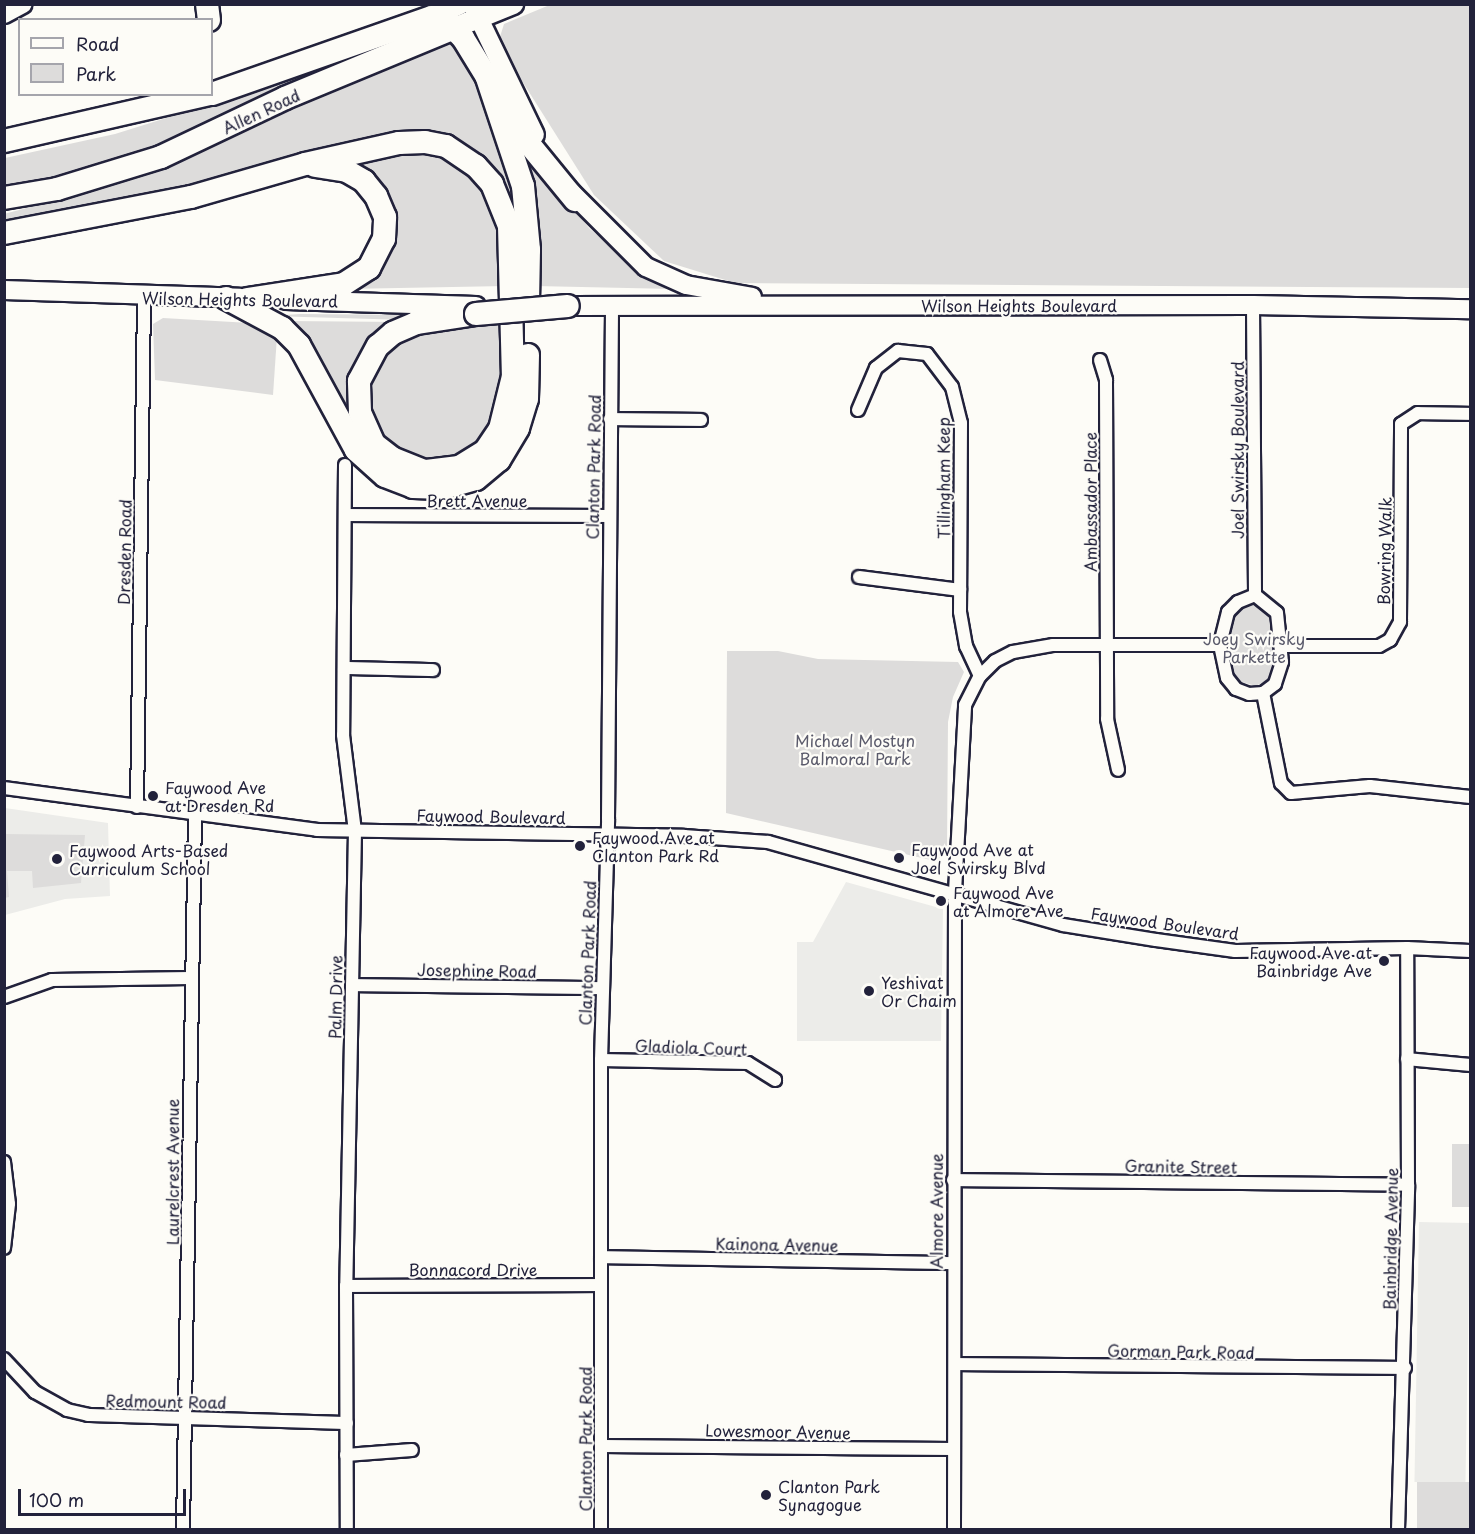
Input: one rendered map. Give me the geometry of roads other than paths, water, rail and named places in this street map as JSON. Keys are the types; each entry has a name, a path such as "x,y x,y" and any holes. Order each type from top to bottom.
{"highway":[{"path":"432,17 454,28 525,139 575,200"},
{"name":"Allen Road","path":"213,93 432,17"},
{"name":"Allen Road","path":"4,198 57,189 161,157 285,98 454,28"},
{"path":"237,298 282,327 299,345 356,450 385,476 413,487 444,488 476,479 499,460 518,428 527,399 529,250 523,186 486,75"},
{"path":"118,118 157,96"},
{"name":"Allen Road","path":"4,141 118,118 203,96"},
{"path":"4,233 191,197 305,164 399,143 446,146 476,166 492,184 509,226 513,376 500,429 485,451 459,467 424,471 410,468 374,444 366,429 357,400 365,364 378,346 393,333 416,323 476,310 568,306"},
{"path":"237,298 344,284 369,268 384,239 385,217 376,196 364,181 347,171 305,164"}],"main road":[{"path":"4,14 23,4"},
{"name":"Allen Road","path":"432,17 460,4"},
{"name":"Allen Road","path":"454,28 475,12 513,4"},
{"path":"475,12 528,124 575,200 629,253 664,277 687,285 801,305"},
{"name":"Wilson Heights Boulevard","path":"4,290 144,297 237,298 476,310"},
{"name":"Wilson Heights Boulevard","path":"568,306 1253,305 1470,309"}],"street":[{"name":"Dresden Road","path":"137,807 144,297"},
{"name":"Clanton Park Road","path":"601,1530 603,1446 600,1285 601,1060 607,834 608,516 612,305"},
{"name":"Joel Swirsky Boulevard","path":"1253,305 1255,595"},
{"name":"Tillingham Keep","path":"858,410 876,368 898,351 927,354 948,378 961,423 960,590 966,646 980,676"},
{"name":"Ambassador Place","path":"1100,360 1106,381 1107,719 1118,770"},
{"name":"Bowring Walk","path":"1283,646 1379,646 1390,640 1400,621 1401,424 1418,413 1470,414"},
{"path":"610,419 701,420"},
{"name":"Palm Drive","path":"345,465 343,735 355,831 346,1286 347,1530"},
{"name":"Brett Avenue","path":"345,515 608,516"},
{"path":"859,577 960,590"},
{"path":"1255,595 1277,613 1283,646 1279,676 1263,693 1249,694 1232,684 1221,665 1220,645 1228,612 1238,602 1255,595"},
{"path":"955,892 964,705 980,676 995,661 1013,652 1053,645 1220,645"},
{"path":"344,668 433,670"},
{"path":"1263,693 1281,783 1292,793 1371,786 1470,797"},
{"name":"Faywood Boulevard","path":"4,788 137,807 355,831 607,834 768,842 955,892 1063,925 1235,951 1407,948 1470,951"},
{"name":"Laurelcrest Avenue","path":"183,1530 190,978 195,814"},
{"name":"Almore Avenue","path":"954,1530 953,1449 956,1364 952,1263 955,892"},
{"name":"Bainbridge Avenue","path":"1398,1530 1405,1368 1408,1185 1407,948"},
{"path":"4,997 52,980 190,978"},
{"name":"Josephine Road","path":"352,985 603,988"},
{"path":"1407,1059 1470,1065"},
{"name":"Gladiola Court","path":"601,1060 748,1063 775,1080"},
{"path":"4,1162 9,1204 4,1248"},
{"name":"Granite Street","path":"953,1180 1408,1185"},
{"name":"Kainona Avenue","path":"601,1257 952,1263"},
{"name":"Bonnacord Drive","path":"346,1286 600,1285"},
{"name":"Redmount Road","path":"4,1359 35,1392 66,1410 110,1417 186,1417 347,1423"},
{"name":"Gorman Park Road","path":"956,1364 1405,1368"},
{"name":"Lowesmoor Avenue","path":"603,1446 953,1449"},
{"path":"346,1455 412,1450"}],"place":[{"name":"Faywood Ave at Dresden Rd","path":"153,796"},
{"name":"Faywood Ave at Clanton Park Rd","path":"580,846"},
{"name":"Faywood Ave at Joel Swirsky Blvd","path":"899,858"},
{"name":"Faywood Arts-Based Curriculum School","path":"57,859"},
{"name":"Faywood Ave at Almore Ave","path":"941,901"},
{"name":"Faywood Ave at Bainbridge Ave","path":"1384,961"},
{"name":"Yeshivat Or Chaim","path":"869,991"},
{"name":"Clanton Park Synagogue","path":"766,1495"}],"park label":[{"name":"Joey Swirsky Parkette","path":"1254,647"},
{"name":"Michael Mostyn Balmoral Park","path":"855,749"}]}
